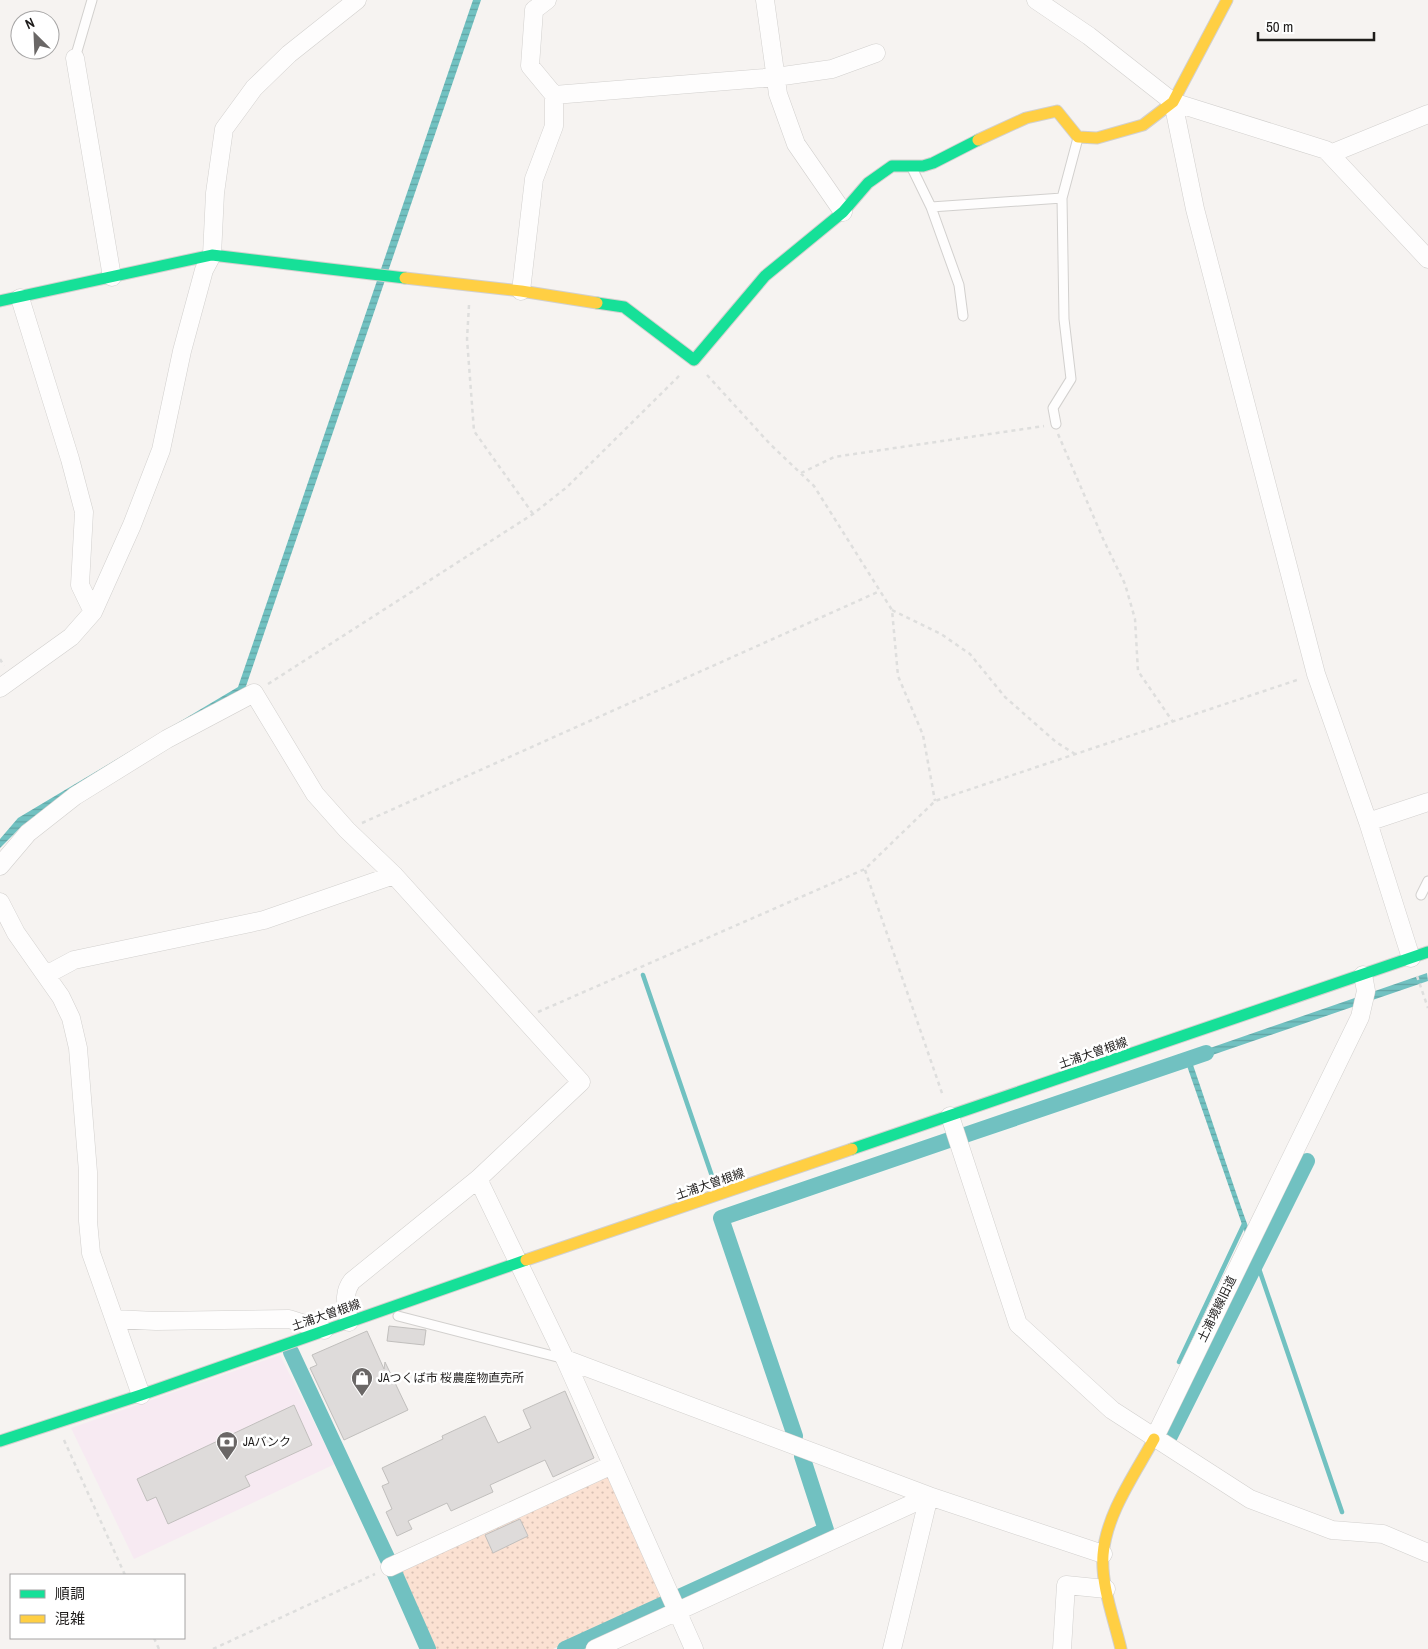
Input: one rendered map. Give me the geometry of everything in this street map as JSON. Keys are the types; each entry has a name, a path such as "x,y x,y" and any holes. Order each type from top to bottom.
{"street":[{"path":"0,688 71,637 93,612 112,572 161,450 182,351 204,270 212,255 215,193 224,129 254,88 289,54 357,0"},
{"path":"521,291 534,179 554,126 554,95 530,66 534,10 547,0"},
{"path":"765,0 778,94 796,144 843,212"},
{"path":"1036,0 1089,36 1173,102 1326,150 1428,259"},
{"path":"0,301 212,255 521,291 624,307 694,360 765,276 843,212 868,182 892,166 932,163 991,134 1043,112 1057,111 1078,138 1097,138 1143,125 1173,102 1227,0"},
{"path":"554,95 776,76 832,69 876,54"},
{"path":"75,58 112,277"},
{"path":"1173,102 1196,209 1316,674 1368,822 1411,958"},
{"path":"1330,154 1428,114"},
{"path":"20,298 70,458 84,512 80,585 93,612"},
{"path":"0,866 28,833 75,796 167,739 254,693 315,794 347,830 394,876 581,1082 478,1178 352,1280 346,1288 345,1295 349,1322"},
{"path":"1368,822 1428,802"},
{"path":"46,975 74,960 264,920 394,876"},
{"path":"0,902 16,934 61,997 71,1018 78,1048 88,1172 88,1221 91,1253 141,1395"},
{"name":"土浦大曽根線","path":"0,1441 141,1395 324,1330 1428,952"},
{"name":"土浦境線旧道","path":"1121,1649 1106,1589 1103,1554 1113,1521 1360,1017 1366,991 1363,975"},
{"path":"950,1116 1018,1324 1112,1410 1154,1439 1250,1499 1332,1530 1383,1534 1428,1552"},
{"path":"478,1178 565,1359 694,1649"},
{"path":"114,1319 156,1321 289,1319 324,1330"},
{"path":"565,1359 929,1496 1103,1554"},
{"path":"390,1567 612,1465"},
{"path":"595,1649 929,1496"},
{"path":"892,1649 929,1496"},
{"path":"1062,1649 1066,1585 1106,1589"}],"lane":[{"path":"75,58 92,0"},
{"path":"1056,424 1053,408 1071,379 1064,319 1062,198 1078,138"},
{"path":"910,166 931,207 960,285 963,316"},
{"path":"931,207 1062,198"},
{"path":"1421,894 1428,881"},
{"path":"398,1316 565,1359"}],"path":[{"path":"470,285 468,339 474,431 533,514"},
{"path":"254,693 533,514 567,487 694,360 770,444 814,486 892,610 898,676 923,735 935,801"},
{"path":"801,473 834,457 1056,424 1059,438 1100,533 1125,584 1134,619 1138,671 1173,722"},
{"path":"347,830 880,591"},
{"path":"892,610 941,634 970,654 1006,697 1056,742 1075,754"},
{"path":"524,1018 865,869 935,801 1316,674"},
{"path":"865,869 950,1116"},
{"path":"1411,958 1428,1008"},
{"path":"56,1422 125,1574"},
{"path":"213,1649 390,1567"}],"shaded area":[{"path":"280,1355 335,1464 134,1559 71,1428"},
{"path":"610,1473 662,1598 553,1649 434,1649 399,1572"}],"water":[{"path":"473,0 481,0 244,692 103,774 23,825 0,848 0,839 18,818 238,687"},
{"path":"1427,973 1428,981 1192,1062 1261,1261 1256,1267 1251,1258 1245,1233 1186,1063 1187,1056"}],"building":[{"path":"389,1326 426,1330 424,1345 387,1341"},
{"name":"JAつくば市 桜農産物直売所","path":"367,1331 384,1369 385,1362 408,1410 344,1440 310,1368 317,1365 312,1355"},
{"path":"565,1391 594,1458 553,1477 545,1460 490,1485 493,1492 451,1511 447,1503 408,1521 412,1529 397,1536 386,1512 392,1509 382,1486 389,1483 382,1468 443,1439 442,1436 485,1416 498,1443 531,1428 523,1410"},
{"name":"JAバンク","path":"294,1405 312,1445 245,1476 250,1486 168,1524 156,1497 147,1501 137,1479"},
{"path":"520,1519 528,1536 493,1553 485,1535"}],"waterway":[{"path":"643,975 713,1179"},
{"path":"965,1135 1206,1053"},
{"path":"795,1436 721,1218 952,1139"},
{"path":"1170,1436 1307,1161"},
{"path":"1179,1362 1244,1224"},
{"path":"1256,1260 1342,1512"},
{"path":"291,1352 389,1562"},
{"path":"565,1649 826,1530 802,1456"},
{"path":"394,1572 428,1649"}],"traffic: fast":[{"path":"597,303 624,307 694,360 765,276 843,212 868,183 892,166 923,166 933,163 978,140"},
{"path":"0,301 212,255 405,278"},
{"path":"852,1149 1428,952"},
{"path":"0,1441 141,1395 526,1260"}],"traffic: slow":[{"path":"978,140 1026,118 1057,111 1078,137 1097,138 1143,125 1173,102 1227,0"},
{"path":"405,278 521,291 597,303"},
{"path":"526,1260 852,1149"},
{"path":"1121,1649 1104,1579 1103,1555 1105,1540 1122,1495 1154,1439"}],"place":[{"name":"JAつくば市 桜農産物直売所","path":"362,1397"},
{"name":"JAバンク","path":"227,1461"}]}
